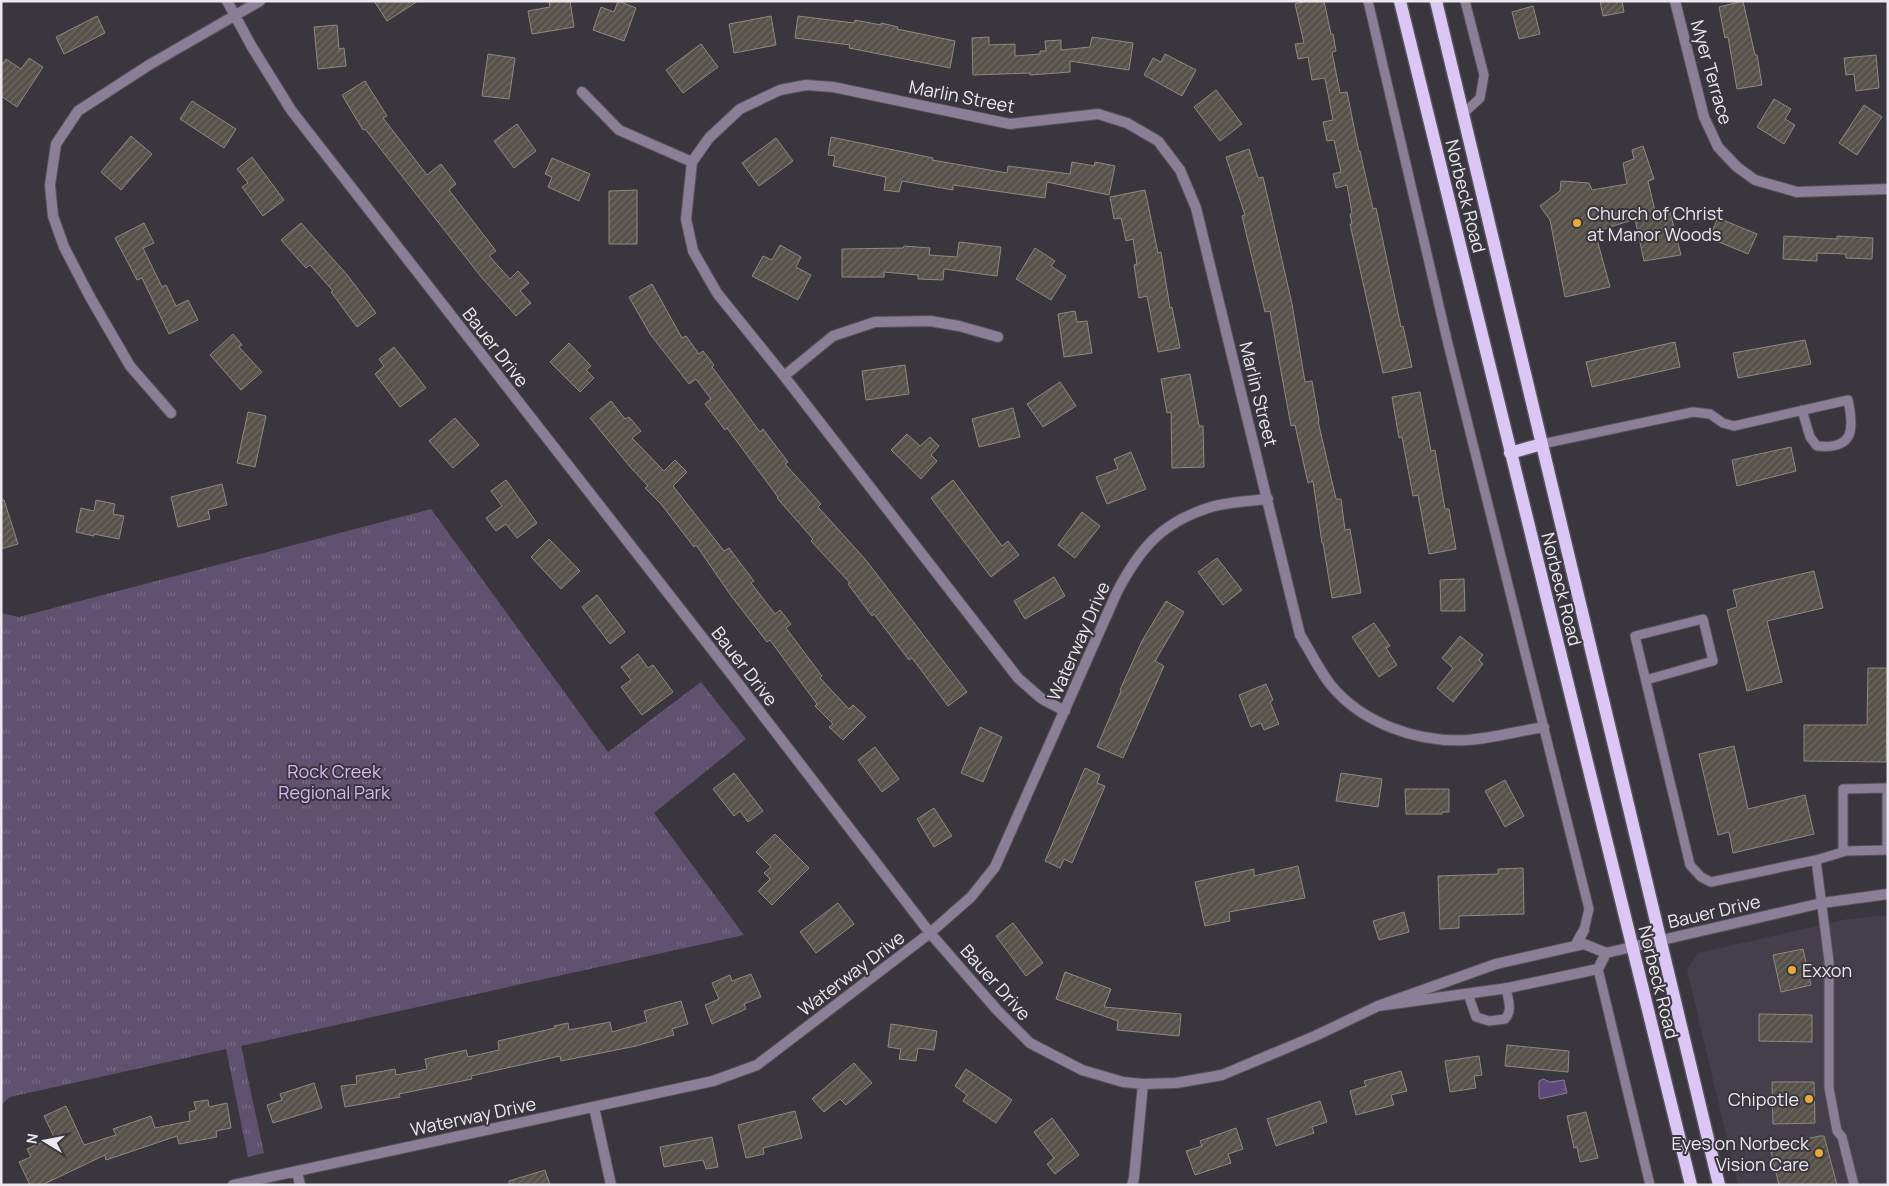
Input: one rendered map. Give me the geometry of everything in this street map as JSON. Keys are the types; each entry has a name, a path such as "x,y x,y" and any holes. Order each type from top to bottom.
{"main road":[{"name":"Norbeck Road","path":"1400,1 1691,1185"},
{"name":"Norbeck Road","path":"1436,1 1719,1185"},
{"path":"1510,453 1542,444"}],"street":[{"name":"Bauer Drive","path":"227,1 252,47 291,110 731,674 930,933 997,1010 1030,1043 1082,1070 1123,1082 1143,1084 1176,1083 1222,1075 1315,1036 1378,1006 1496,964 1584,944 1606,953 1822,903 1888,894"},
{"path":"171,413 130,366 64,248 53,216 50,185 56,144 78,111 149,65 260,1"},
{"name":"Myer Terrace","path":"1675,1 1704,117 1718,147 1737,167 1755,180 1797,192 1888,189"},
{"name":"Marlin Street","path":"1065,711 1042,698 1018,678 784,376 717,293 693,251 686,220 692,162 709,138 740,109 780,90 806,85 833,87 1010,124 1098,114 1126,123 1158,141 1180,170 1196,208 1300,635 1330,685 1374,720 1396,730 1444,740 1469,740 1544,727"},
{"path":"582,92 619,130 692,162"},
{"path":"784,376 833,336 875,322 930,321 959,326 998,337"},
{"name":"Waterway Drive","path":"233,1185 713,1081 757,1064 930,933 971,896 995,867 1117,592 1131,565 1149,542 1183,518 1212,507 1268,499"},
{"path":"1575,946 1584,930"},
{"path":"1598,969 1606,953"},
{"name":"Bauer Drive","path":"1378,1006 1506,988 1598,969"},
{"path":"1132,1185 1143,1084"},
{"path":"594,1107 611,1185"},
{"path":"297,1171 300,1185"}],"lane":[{"path":"1368,1 1448,344 1589,909 1584,930"},
{"name":"Norbeck Road","path":"1464,114 1480,98 1484,75 1465,1"},
{"path":"1542,444 1694,412 1710,414 1723,423 1734,426 1802,410 1848,400 1852,422 1850,436 1840,445 1831,447 1818,446 1810,437 1802,410"},
{"path":"1646,680 1713,661 1703,619 1635,636 1690,865 1701,877 1711,882 1816,860 1843,852 1887,850 1887,788 1843,789 1843,852"},
{"path":"1816,860 1829,960 1829,1088 1837,1131 1842,1137 1854,1185"},
{"path":"1598,969 1650,1185"},
{"path":"1468,994 1476,1017 1488,1021 1506,1019 1510,1010 1506,988"}],"shaded area":[{"path":"1888,915 1888,1185 1738,1185 1687,970 1698,953 1848,919"}],"green space":[{"name":"Rock Creek Regional Park","path":"431,509 608,752 701,682 746,739 654,813 744,935 241,1046 264,1153 248,1157 226,1049 10,1097 1,1105 1,613 19,617"}],"water":[{"path":"1543,1079 1550,1082 1564,1080 1567,1093 1540,1099 1539,1081"}],"building":[{"path":"374,1 418,1 387,21"},
{"path":"549,1 570,1 574,27 532,34 528,11 550,7"},
{"path":"618,1 636,8 624,41 593,30 601,7 614,12"},
{"path":"1306,1 1324,1 1336,51 1332,52 1340,93 1347,92 1359,152 1373,209 1376,208 1401,327 1403,326 1412,367 1383,373 1350,224 1352,224 1350,214 1352,213 1347,185 1336,188 1333,174 1341,172 1334,140 1327,141 1323,122 1333,120 1325,78 1312,80 1308,57 1298,59 1295,44 1304,43 1295,4"},
{"path":"1600,1 1622,1 1624,12 1603,16"},
{"path":"1743,1 1755,55 1757,55 1762,85 1737,89 1728,37 1725,38 1719,7"},
{"path":"1533,6 1540,34 1519,39 1512,12"},
{"path":"97,16 105,33 64,54 56,37"},
{"path":"771,16 776,45 734,53 729,24"},
{"path":"798,16 854,23 855,20 881,25 881,23 898,27 897,29 955,41 950,68 849,48 850,45 795,38"},
{"path":"337,25 339,49 344,48 346,66 318,69 314,27"},
{"path":"989,37 989,45 1015,44 1015,56 1040,54 1040,51 1046,51 1045,41 1061,40 1061,50 1090,47 1092,37 1133,43 1129,70 1070,61 1070,72 1030,75 1030,73 973,75 972,38"},
{"path":"701,44 718,67 683,93 666,70"},
{"path":"488,54 515,58 509,99 482,96"},
{"path":"1165,54 1196,70 1182,96 1144,75 1153,58 1161,62"},
{"path":"1876,55 1879,88 1856,91 1854,74 1846,75 1844,58"},
{"path":"29,58 43,67 17,107 1,96 1,66 6,59 21,69"},
{"path":"365,81 387,116 383,118 427,175 441,164 456,184 449,190 496,251 489,256 510,279 518,271 529,283 520,291 531,303 516,316 482,278 365,129 363,130 342,95"},
{"path":"1216,90 1242,124 1220,141 1194,107"},
{"path":"1774,99 1791,109 1785,119 1795,125 1784,144 1757,127"},
{"path":"192,101 236,129 224,148 180,119"},
{"path":"1864,105 1882,117 1857,155 1839,143"},
{"path":"517,124 536,151 514,168 494,141"},
{"path":"131,136 152,154 121,190 101,172"},
{"path":"831,137 933,158 932,160 1007,173 1008,166 1070,174 1072,162 1094,166 1095,162 1115,166 1109,195 1047,182 1045,198 953,185 953,190 902,181 899,192 884,190 886,177 833,166 835,156 828,155"},
{"path":"776,138 793,161 759,186 742,163"},
{"name":"Church of Christ at Manor Woods","path":"1643,146 1654,179 1648,181 1655,211 1670,212 1681,255 1644,261 1635,219 1595,232 1610,287 1565,297 1550,220 1540,206 1560,191 1561,181 1589,183 1592,190 1627,184 1623,163 1634,159 1632,150"},
{"path":"1249,149 1258,178 1263,177 1292,304 1305,382 1312,381 1318,421 1336,499 1341,499 1345,530 1350,529 1361,593 1332,598 1313,481 1308,483 1295,425 1291,426 1270,311 1265,312 1242,216 1245,215 1226,157"},
{"path":"252,157 284,200 263,216 242,187 248,183 237,169"},
{"path":"552,158 590,174 579,201 548,187 552,177 545,174"},
{"path":"637,190 637,244 609,244 609,191"},
{"path":"1145,190 1158,253 1161,252 1170,308 1172,307 1180,348 1158,352 1147,296 1139,298 1134,265 1137,264 1133,239 1126,241 1121,218 1114,219 1110,197"},
{"path":"1718,218 1757,234 1748,254 1709,238"},
{"path":"144,223 154,243 143,248 162,287 166,285 176,306 188,300 198,320 169,334 142,278 137,280 115,238"},
{"path":"301,223 348,276 376,313 357,327 331,292 333,291 310,265 306,268 281,240"},
{"path":"1784,236 1837,239 1837,236 1873,238 1872,259 1846,258 1846,254 1817,253 1817,261 1783,259"},
{"path":"959,242 1001,247 997,276 944,269 943,280 918,279 918,275 884,272 884,277 842,277 842,249 903,248 904,246 930,248 929,255 957,257"},
{"path":"780,245 801,257 796,267 811,275 798,300 752,276 763,256 772,260"},
{"path":"1035,248 1055,261 1051,266 1066,276 1051,300 1016,279"},
{"path":"652,284 682,338 686,336 699,354 703,351 714,365 712,367 760,432 763,429 788,462 785,464 821,504 818,507 865,559 967,692 948,706 912,658 909,660 874,614 872,616 848,584 850,583 811,541 813,539 777,498 727,428 725,430 705,404 711,399 696,379 689,384 650,334 629,297"},
{"path":"1075,311 1077,322 1087,321 1092,353 1064,357 1058,314"},
{"path":"233,334 242,345 239,347 262,372 241,390 210,355"},
{"path":"1805,340 1811,364 1738,378 1733,353"},
{"path":"1675,342 1680,367 1592,387 1586,362"},
{"path":"569,343 591,366 586,370 594,378 580,392 550,362"},
{"path":"394,347 426,388 400,407 375,374 384,366 379,359"},
{"path":"905,365 909,394 866,400 862,371"},
{"path":"1190,374 1199,426 1203,426 1204,467 1172,468 1171,412 1167,413 1161,379"},
{"path":"1060,382 1076,406 1043,427 1027,404"},
{"path":"1420,392 1431,451 1435,450 1445,509 1449,509 1456,549 1429,554 1418,495 1413,496 1402,437 1399,438 1392,397"},
{"path":"611,401 625,419 629,417 641,431 632,438 664,471 675,460 687,472 673,486 724,551 729,548 754,581 751,583 775,614 780,610 791,624 786,628 822,676 820,678 849,709 853,705 866,717 843,740 829,727 833,724 815,706 817,704 770,640 767,642 732,597 696,545 694,547 661,504 645,488 648,486 590,418"},
{"path":"1013,408 1020,437 979,447 972,419"},
{"path":"248,412 266,416 255,467 237,463"},
{"path":"455,418 479,445 453,468 429,441"},
{"path":"907,434 920,446 930,437 939,446 931,455 937,461 921,479 891,450"},
{"path":"1791,447 1796,471 1737,486 1732,460"},
{"path":"1131,452 1146,489 1107,504 1096,477 1118,469 1114,459"},
{"path":"506,480 537,523 517,538 506,524 496,531 486,518 502,506 491,491"},
{"path":"953,480 1002,546 1008,541 1019,555 991,577 931,498"},
{"path":"222,484 227,505 208,510 210,519 178,527 171,497"},
{"path":"1,500 4,500 18,544 1,549"},
{"path":"96,500 115,504 113,514 124,516 119,539 76,532 81,508 94,511"},
{"path":"1082,512 1100,526 1075,558 1058,545"},
{"path":"549,539 580,571 561,589 531,557"},
{"path":"1217,558 1242,590 1223,605 1198,572"},
{"path":"1814,571 1823,608 1767,621 1782,682 1747,691 1727,610 1737,607 1733,590"},
{"path":"1054,577 1065,596 1025,619 1014,601"},
{"path":"1464,579 1465,611 1441,611 1440,580"},
{"path":"597,595 625,632 610,644 582,607"},
{"path":"1166,601 1184,612 1155,661 1164,666 1123,758 1097,747 1142,641"},
{"path":"1374,623 1390,646 1386,648 1397,665 1379,677 1352,637"},
{"path":"1460,636 1483,655 1479,660 1483,664 1453,702 1437,688 1453,668 1442,658"},
{"path":"638,654 648,668 653,665 673,692 642,715 621,687 631,680 621,667"},
{"path":"1868,668 1888,668 1886,762 1804,761 1804,725 1867,725"},
{"path":"1266,684 1273,700 1270,702 1279,724 1264,730 1261,723 1251,727 1239,695"},
{"path":"980,727 1002,737 983,782 961,773"},
{"path":"1734,746 1748,809 1805,795 1814,834 1733,853 1729,832 1718,835 1699,754"},
{"path":"875,747 899,779 882,792 858,760"},
{"path":"1085,768 1100,775 1097,783 1105,786 1072,863 1064,859 1060,868 1045,861"},
{"path":"734,773 763,811 748,822 740,811 734,816 713,789"},
{"path":"1341,773 1382,779 1378,807 1336,801"},
{"path":"1505,780 1524,816 1505,827 1485,791"},
{"path":"1405,789 1449,789 1449,812 1442,812 1442,814 1406,814"},
{"path":"934,808 952,836 934,847 917,819"},
{"path":"775,834 809,868 772,905 758,891 770,879 764,873 771,867 756,852"},
{"path":"1298,866 1305,898 1229,912 1230,921 1205,926 1195,882 1254,869 1254,876"},
{"path":"1523,868 1524,914 1459,916 1459,928 1440,929 1438,876 1498,874 1498,869"},
{"path":"838,903 854,924 816,953 800,932"},
{"path":"1404,912 1409,932 1379,940 1373,921"},
{"path":"1013,923 1043,963 1026,976 996,936"},
{"name":"Exxon","path":"1803,949 1811,985 1781,992 1773,955"},
{"path":"1065,972 1111,989 1104,1007 1181,1014 1179,1036 1117,1030 1118,1021 1056,999"},
{"path":"751,974 761,997 744,1004 746,1009 712,1024 705,1005 719,999 712,983 730,975 732,981"},
{"path":"681,1001 688,1024 672,1029 674,1035 636,1046 561,1061 560,1056 471,1076 472,1079 399,1094 400,1097 345,1107 341,1086 357,1084 356,1076 395,1069 396,1075 427,1069 425,1059 466,1050 468,1057 499,1050 498,1041 555,1028 554,1026 568,1023 569,1030 610,1022 612,1032 647,1022 644,1011"},
{"path":"1759,1014 1812,1015 1812,1042 1759,1041"},
{"path":"891,1024 937,1031 934,1050 918,1048 916,1061 899,1059 901,1049 888,1047"},
{"path":"1507,1045 1569,1051 1568,1072 1505,1066"},
{"path":"1479,1056 1482,1075 1474,1076 1476,1088 1450,1092 1445,1061"},
{"path":"854,1063 872,1083 846,1105 840,1099 824,1112 812,1099"},
{"path":"966,1069 1012,1100 996,1123 963,1101 967,1095 955,1086"},
{"path":"1401,1071 1407,1091 1391,1095 1394,1105 1356,1115 1350,1091 1366,1086 1364,1081"},
{"path":"1772,1082 1814,1082 1815,1123 1773,1124"},
{"path":"314,1083 322,1108 273,1123 267,1105 282,1100 280,1094"},
{"path":"208,1100 209,1107 227,1103 231,1128 216,1131 217,1137 179,1144 177,1136 106,1160 105,1155 42,1185 30,1185 19,1162 31,1157 27,1149 54,1137 44,1116 66,1106 84,1145 116,1135 113,1129 151,1116 155,1128 190,1121 189,1112 196,1110 194,1102"},
{"path":"1320,1101 1327,1122 1312,1127 1314,1133 1276,1146 1267,1119"},
{"path":"795,1111 802,1138 763,1148 764,1154 746,1158 738,1125"},
{"path":"1586,1112 1598,1158 1580,1162 1577,1147 1574,1148 1567,1116"},
{"path":"1052,1118 1079,1155 1055,1174 1047,1164 1054,1158 1034,1132"},
{"path":"1236,1128 1243,1149 1228,1154 1231,1163 1195,1175 1186,1151 1202,1146 1200,1141"},
{"path":"1824,1136 1837,1185 1779,1185 1770,1148"},
{"path":"712,1137 718,1167 706,1169 703,1160 664,1167 660,1147"},
{"path":"545,1170 550,1185 509,1185 509,1181"}],"place":[{"name":"Church of Christ at Manor Woods","path":"1577,223"},
{"name":"Exxon","path":"1792,970"},
{"name":"Chipotle","path":"1809,1099"},
{"name":"Eyes on Norbeck Vision Care","path":"1819,1153"}]}
